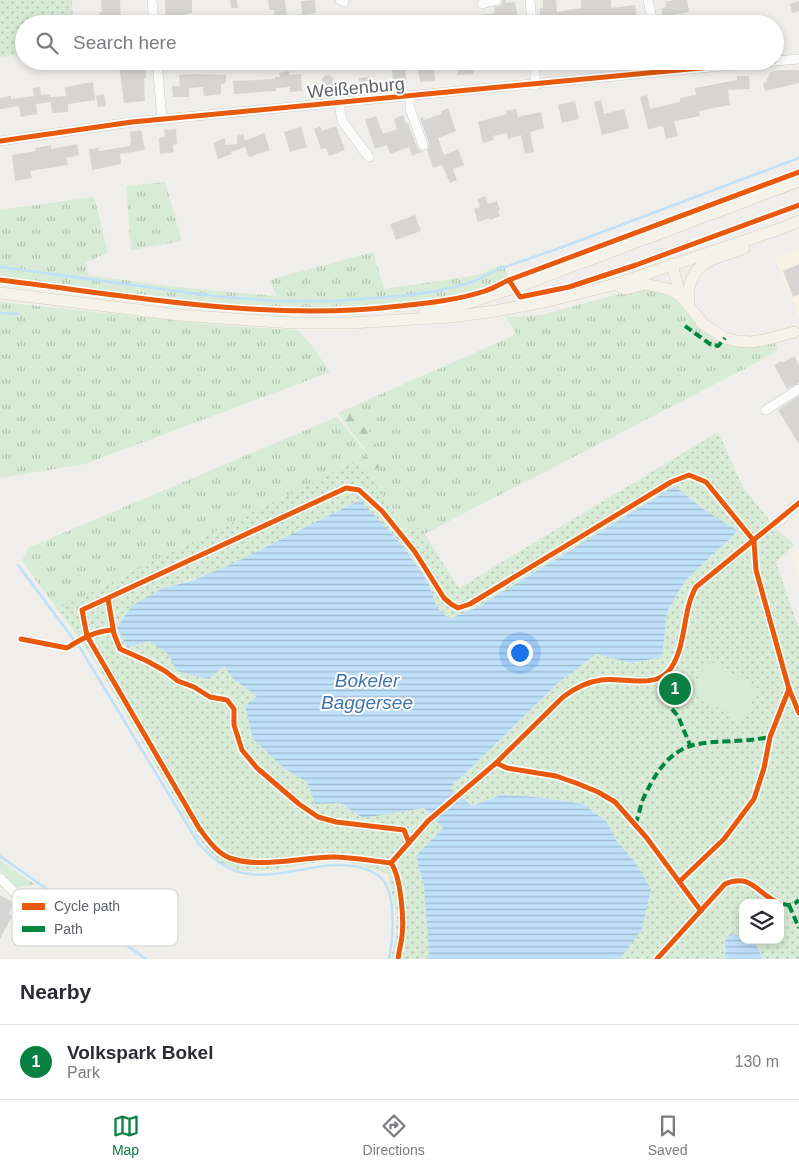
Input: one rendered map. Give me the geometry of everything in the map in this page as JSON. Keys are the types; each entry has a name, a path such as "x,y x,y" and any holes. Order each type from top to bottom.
{"main road":[{"path":"406,319 468,303 514,288 799,180"},
{"path":"1,292 179,315 235,320 349,323 450,316 495,311 548,301 616,284 799,221"},
{"path":"689,306 689,283 693,273 699,267 770,239 780,229"},
{"path":"672,264 680,295 704,325 725,338 751,342 797,332"},
{"path":"616,284 625,289 646,284 657,285 680,295"}],"street":[{"path":"152,0 153,15"},
{"path":"482,4 497,0"},
{"path":"530,0 531,15"},
{"path":"648,0 651,15"},
{"name":"Weißenburg","path":"784,60 799,59"},
{"path":"158,70 162,120"},
{"path":"535,70 535,85"},
{"name":"Weißenburg","path":"0,141 132,122 535,85 673,70"},
{"path":"410,96 410,110 423,145"},
{"path":"339,103 342,121 369,157"},
{"path":"766,410 799,389"},
{"path":"777,523 799,503"},
{"path":"0,878 12,891"}],"shaded area":[{"path":"799,248 799,317 775,258"},
{"path":"799,548 799,579 791,555"}],"green space":[{"path":"0,0 72,0 73,15 15,15 15,55 0,57"},
{"path":"165,182 182,241 131,250 126,186"},
{"path":"94,197 108,252 86,263 88,275 176,287 277,296 269,280 373,252 384,289 478,275 504,264 508,277 484,288 431,300 359,308 216,303 0,278 0,210"},
{"path":"638,289 662,291 673,297 699,328 725,343 761,345 775,343 778,350 424,534 420,527 407,534 367,474 385,464 356,405 506,339 516,333 506,317 541,315"},
{"path":"0,302 229,326 298,330 330,372 85,464 0,478"},
{"path":"356,405 385,464 367,474 359,460 369,455 338,413"},
{"path":"337,417 369,456 57,609 22,561 28,548"},
{"path":"718,432 743,487 775,527 794,545 776,562 799,630 799,959 762,959 759,947 756,944 784,944 784,899 739,899 739,935 730,934 725,940 726,959 620,959 642,929 635,862 616,840 607,822 583,804 536,797 501,795 472,806 450,788 558,683 596,654 631,663 662,657 667,612 685,581 738,532 703,509 675,486 478,607 449,619 437,608 428,582 403,546 359,500 239,561 163,588 149,641 168,654 223,665 233,679 257,696 285,769 307,782 315,804 340,803 363,818 424,808 443,828 416,856 424,886 429,952 427,959 391,959 397,917 388,874 352,863 333,861 269,870 238,870 225,865 214,856 198,838 96,663 57,609 359,460 407,533 420,527 459,588"},
{"path":"708,660 759,689 741,721 690,692"},
{"path":"0,860 35,885 16,888 0,871"}],"water":[{"name":"Bokeler Baggersee","path":"675,486 703,509 738,531 685,581 667,612 662,657 631,663 596,654 558,683 450,788 472,806 501,795 536,797 583,804 607,822 616,840 635,862 651,889 642,929 620,959 427,959 429,952 424,886 416,856 443,828 424,808 363,818 340,803 315,804 307,782 285,769 253,739 245,706 257,696 233,679 224,666 209,679 177,671 168,654 149,641 127,647 117,627 133,605 163,588 191,581 234,563 360,500 403,546 428,582 437,608 449,619 478,607"},
{"path":"730,934 739,935 739,944 755,944 762,959 726,959 725,941"}],"building":[{"path":"101,0 120,0 121,15 100,15 99,12 102,12"},
{"path":"165,0 192,0 192,13 166,15"},
{"path":"230,0 237,0 238,8 231,8"},
{"path":"268,0 285,0 287,15 274,15 274,10 269,10"},
{"path":"315,0 316,13 302,15 301,1"},
{"path":"503,0 506,0 506,3 515,2 517,15 479,15 495,13 494,7 501,5"},
{"path":"543,0 556,0 557,12 581,8 581,0 611,0 611,8 635,5 637,15 540,15 540,8 543,8"},
{"path":"687,0 689,12 663,15 661,8 666,7 665,2"},
{"path":"799,1 799,11 792,13 790,4"},
{"path":"120,70 145,70 145,101 124,103"},
{"path":"392,70 405,70 406,80 393,81"},
{"path":"418,70 434,70 435,81 420,82"},
{"path":"458,70 473,70 473,74 458,75"},
{"path":"799,70 799,83 765,91 763,83 767,82 771,72"},
{"path":"289,71 289,75 301,74 302,91 290,92 290,87 276,88 276,91 234,94 233,81 275,79 275,77 280,77 279,73"},
{"path":"179,75 226,75 226,83 221,84 221,94 204,96 203,87 189,88 189,97 173,97 172,86 180,86"},
{"path":"331,75 331,78 333,77 334,90 323,91 322,78"},
{"path":"737,76 749,76 750,89 728,90 730,105 699,111 700,116 674,121 678,136 666,139 663,126 648,129 640,97 647,95 650,109 680,102 680,98 696,95 695,88 737,80"},
{"path":"370,77 371,86 360,87 359,78"},
{"path":"93,82 95,100 68,104 68,112 52,113 51,102 36,104 37,114 21,117 19,106 0,109 0,98 11,96 11,99 34,96 33,88 40,87 41,95 50,94 51,97 66,96 65,87"},
{"path":"104,94 106,106 98,107 96,96"},
{"path":"601,100 604,114 624,109 629,128 602,135 594,102"},
{"path":"575,101 579,119 562,123 558,105"},
{"path":"448,108 456,131 438,138 444,155 458,149 464,165 453,169 457,180 450,183 442,165 433,168 427,150 429,143 420,118 423,117 424,120 441,114 441,111"},
{"path":"516,109 518,117 541,112 544,128 530,132 534,152 525,154 521,135 508,139 507,133 493,136 494,140 483,143 478,122 507,114 506,111"},
{"path":"403,115 417,148 424,151 412,156 409,147 390,154 387,145 375,149 365,120 376,116 383,134 397,129 394,119"},
{"path":"320,126 322,131 336,126 345,150 329,156 326,148 321,149 314,129"},
{"path":"301,127 307,147 290,152 284,132"},
{"path":"176,129 177,144 173,145 174,152 160,154 159,138 165,137 164,130"},
{"path":"141,130 145,150 120,154 121,164 92,170 89,149 99,148 99,151 130,146 130,132"},
{"path":"264,133 270,150 249,157 245,147 218,159 213,143 225,138 225,145 237,144 237,136 243,134 245,141"},
{"path":"77,144 79,155 66,158 68,165 30,171 32,178 15,181 12,155 36,151 35,148 51,145 51,149"},
{"path":"485,196 488,204 497,201 500,216 478,222 474,209 480,207 477,199"},
{"path":"415,215 421,231 396,240 390,224"},
{"path":"799,264 799,294 793,297 783,271"},
{"path":"794,356 799,366 799,383 787,389 774,365"},
{"path":"799,396 799,444 778,410"},
{"path":"0,895 12,902 9,914 12,916 0,939"}],"waterway":[{"path":"0,267 213,296 275,301 334,301 402,296 437,291 473,282 499,269 799,158"},
{"path":"0,313 17,314"},
{"path":"18,565 80,648 199,844 222,864 242,873 261,875 338,865 361,868 377,875 386,885 392,905 392,940 389,959"},
{"path":"0,856 47,889"},
{"path":"128,946 146,959"}],"marked path":[{"path":"685,326 710,344 718,346 725,338"},
{"path":"672,709 678,716 690,745"},
{"path":"635,824 643,798 657,773 670,758 683,749 697,744 770,737"},
{"path":"784,904 792,905 799,900"},
{"path":"789,905 799,928"}],"cycle path":[{"path":"0,141 132,122 679,70"},
{"path":"509,280 799,172"},
{"path":"0,280 200,305 300,311 350,310 443,301 485,291 509,280 520,297 569,287 636,265 799,205"},
{"path":"391,863 333,857 256,862 233,859 218,851 199,828 87,636 82,610 346,488 359,490 382,511 415,552 444,598 458,608 470,604 671,482 689,475 706,482 754,541 756,570 789,689 799,713"},
{"path":"398,959 403,919 397,878 391,863 428,821 496,763 567,694 590,682 601,680 648,681 665,675 671,668 680,649 688,606 696,587 799,503"},
{"path":"108,599 114,634 120,649 147,661 178,681 194,687 210,697 227,700 234,709 234,725 242,750 257,768 299,804 318,817 336,822 404,830 409,843"},
{"path":"21,639 67,648 89,636 113,630"},
{"path":"680,881 724,839 754,799 764,768 770,737 789,689"},
{"path":"496,763 507,768 556,776 598,792 615,802 646,837 701,911"},
{"path":"657,959 725,884 734,881 748,883 772,899"}],"place":[{"name":"Volkspark Bokel","path":"675,689"}]}
